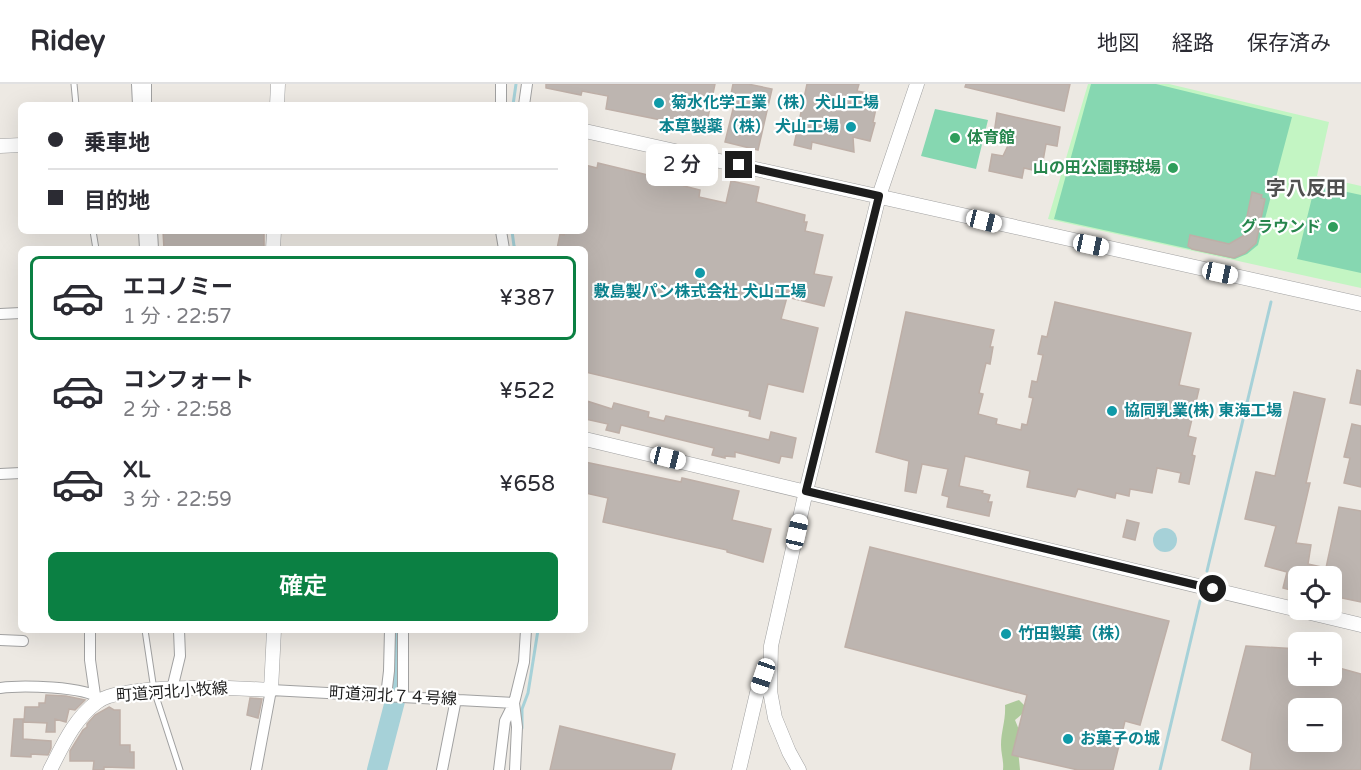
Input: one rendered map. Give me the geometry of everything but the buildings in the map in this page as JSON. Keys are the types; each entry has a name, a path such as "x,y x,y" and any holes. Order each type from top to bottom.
{"street":[{"path":"137,84 138,102"},
{"path":"146,84 147,102"},
{"path":"277,102 278,84"},
{"path":"501,84 501,102"},
{"path":"524,102 527,84"},
{"path":"799,770 784,742 775,718 770,691 769,659 773,633 879,196 917,84"},
{"path":"588,132 1361,304"},
{"path":"0,146 18,145"},
{"path":"0,314 18,313"},
{"path":"588,440 1361,625"},
{"path":"0,474 18,473"},
{"path":"0,688 40,687 98,697 90,660 90,633"},
{"path":"172,689 180,656 179,633"},
{"path":"256,770 271,690 274,633"},
{"path":"387,696 390,633"},
{"path":"402,697 403,633"},
{"path":"499,770 505,721 514,703 524,662 526,633"},
{"path":"0,640 23,641"},
{"path":"739,770 757,693 769,659"},
{"name":"町道河北小牧線","path":"50,770 71,730 98,697 124,692 213,687 271,690"},
{"name":"町道河北７４号線","path":"271,690 514,703"},
{"path":"442,770 456,699"},
{"path":"514,703 517,727 515,770"}],"lane":[{"path":"74,84 76,102"},
{"path":"146,633 154,690 180,770"}],"green space":[{"name":"山の田公園野球場","path":"1088,84 1169,84 1329,122 1317,176 1361,186 1361,288 1048,219"},
{"name":"山の田公園野球場","path":"1091,84 1156,84 1292,117 1258,245 1247,254 1235,259 1054,219"},
{"name":"体育館","path":"935,109 988,120 976,169 921,156"},
{"name":"グラウンド","path":"1315,185 1361,195 1361,273 1297,259"},
{"path":"1019,700 1028,709 1015,720 1022,737 1018,749 1020,770 1003,770 1001,745 1005,705"}],"water":[{"path":"1165,528 1174,531 1177,540 1174,549 1165,552 1156,549 1153,540 1156,531"}],"waterway":[{"path":"513,102 516,84"},
{"path":"512,234 514,246"},
{"path":"1207,571 1271,302"},
{"path":"1160,770 1200,601"},
{"path":"377,770 395,701 396,633"},
{"path":"522,728 522,709 528,693 538,633"}],"place":[{"name":"菊水化学工業（株）犬山工場","path":"659,103"},
{"name":"本草製薬（株） 犬山工場","path":"851,127"},
{"name":"体育館","path":"955,138"},
{"name":"山の田公園野球場","path":"1173,168"},
{"name":"グラウンド","path":"1333,227"},
{"name":"敷島製パン株式会社 犬山工場","path":"700,273"},
{"name":"協同乳業(株) 東海工場","path":"1112,411"},
{"name":"竹田製菓（株）","path":"1006,634"},
{"name":"お菓子の城","path":"1068,739"}],"district":[{"name":"字八反田","path":"1306,189"}],"route":[{"path":"739,165 879,196 806,491 1213,589"}]}
